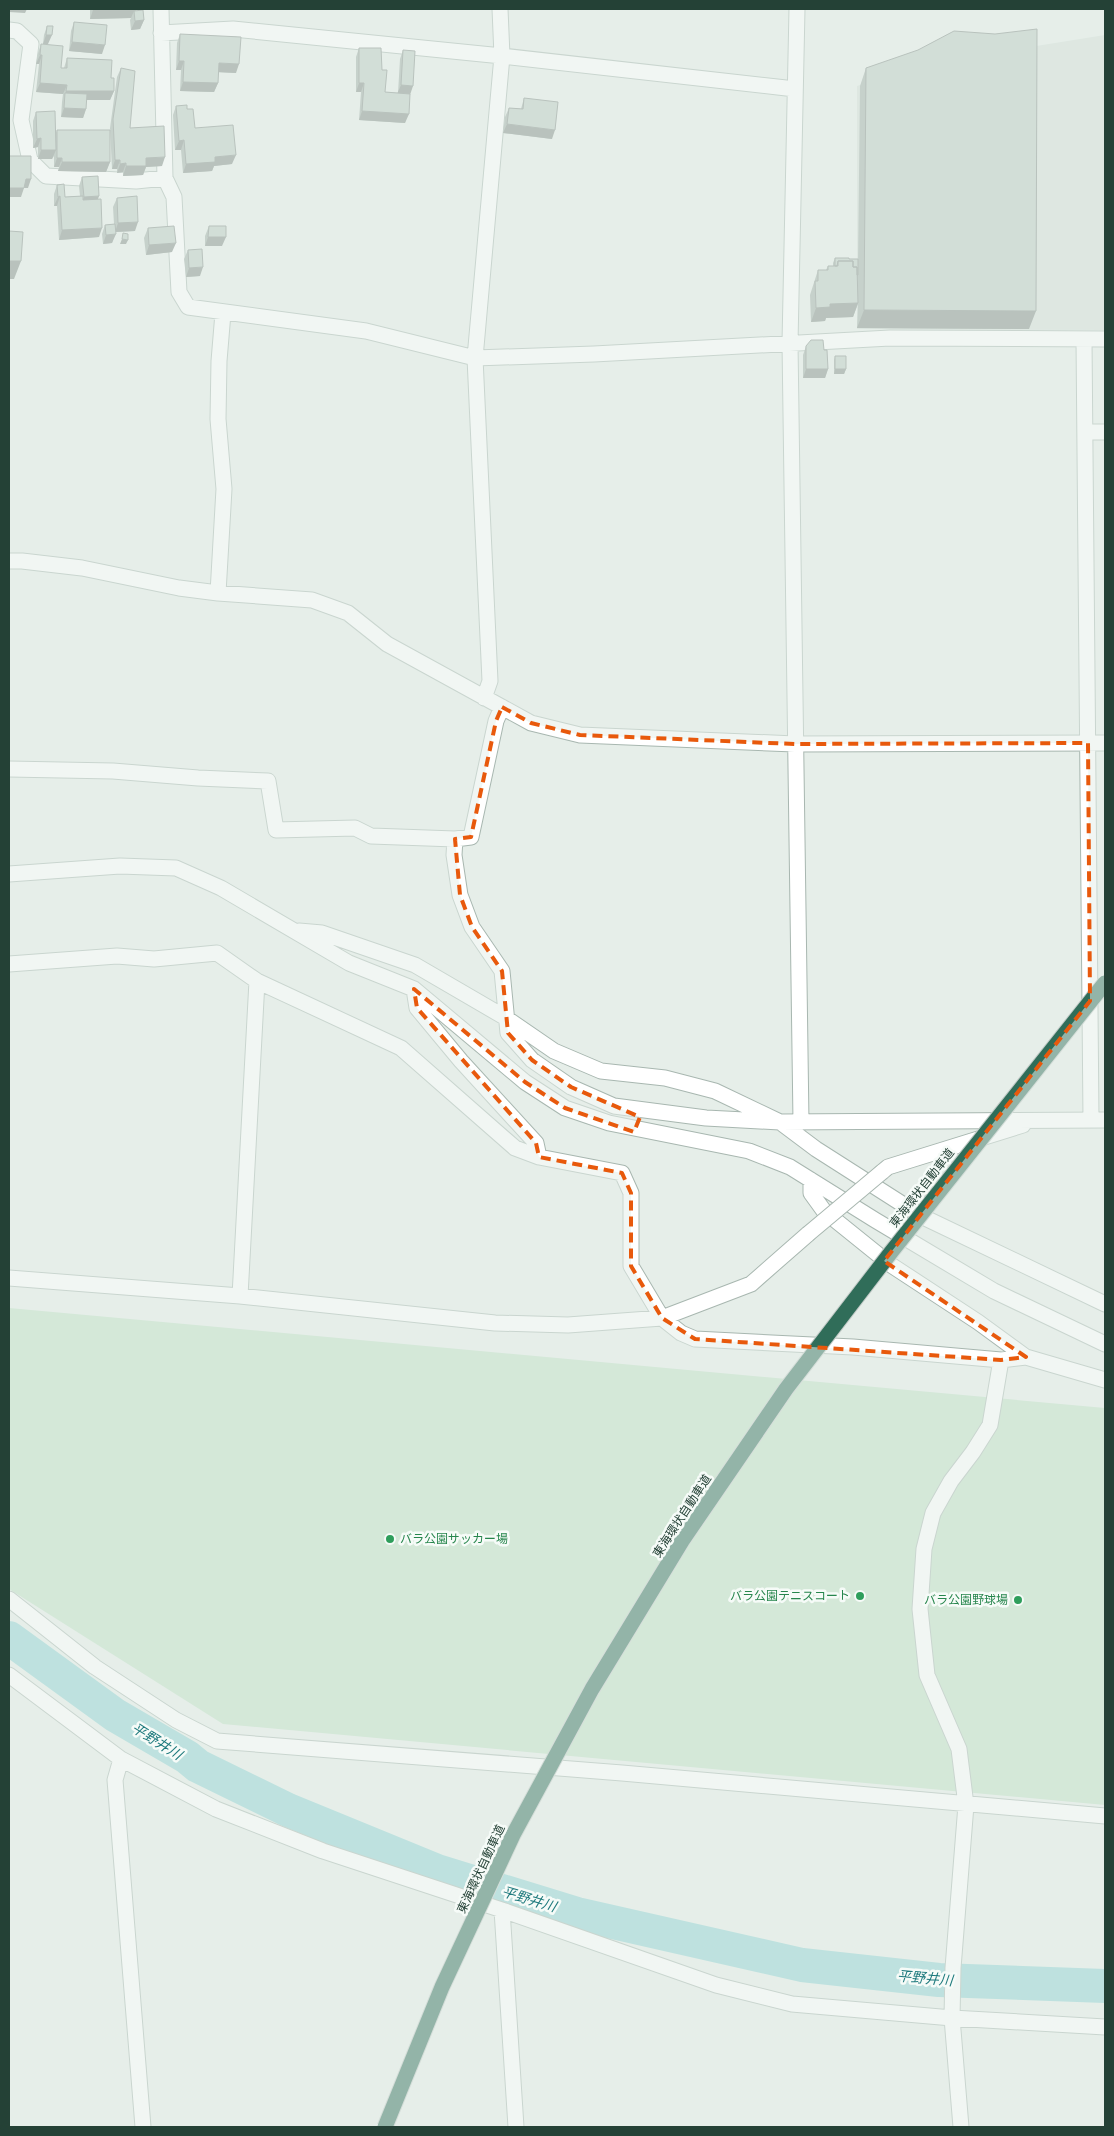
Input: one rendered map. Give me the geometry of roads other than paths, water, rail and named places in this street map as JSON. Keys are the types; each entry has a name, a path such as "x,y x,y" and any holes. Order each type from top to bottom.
{"highway":[{"name":"東海環状自動車道","path":"385,2127 442,1987 513,1835 592,1689 682,1541 786,1389 922,1213 1105,983"}],"street":[{"path":"161,9 166,178 174,197 179,292 188,307 366,331 475,358 594,354 890,338 1105,339"},
{"path":"484,698 490,680 475,358 502,56 500,9"},
{"path":"797,9 790,343 794,744 801,1122"},
{"path":"161,33 233,29 502,56 795,89"},
{"path":"9,30 16,30 31,44 21,120 30,160 46,176 136,181 166,178"},
{"path":"218,593 224,489 218,419 219,361 223,313"},
{"path":"455,839 454,855 460,895 472,927 502,971 508,1033 532,1060 571,1087 614,1106 706,1118 780,1122 1098,1120 1088,743 1084,340"},
{"path":"1085,432 1105,432"},
{"path":"9,561 22,560 82,568 179,588 312,600 348,613 387,644 531,723 580,735 794,744 1105,743"},
{"path":"9,769 113,771 198,778 268,781 276,830 355,828 371,836 455,839 471,837 496,721 502,707"},
{"path":"13,875 120,866 176,868 220,888 350,963 414,989 524,1082 565,1108 609,1123 749,1151 790,1167 994,1291 1105,1344"},
{"path":"295,930 322,933 415,964 506,1018 554,1051 601,1071 665,1078 715,1091 780,1122 816,1149 921,1216 1105,1304"},
{"path":"9,964 116,956 154,959 217,953 257,981 401,1048 515,1148 539,1157 622,1173 631,1192 631,1266 662,1318 682,1333 695,1339 853,1347 1001,1360 1026,1357"},
{"path":"240,1296 257,981"},
{"path":"414,989 417,1008 461,1061 536,1143 539,1157"},
{"path":"609,1123 614,1106"},
{"path":"9,1278 240,1296 496,1323 568,1325 662,1318 750,1284 888,1167 1038,1120"},
{"path":"810,1180 811,1193 824,1211 891,1265 978,1322 1026,1357 1105,1380"},
{"path":"961,2127 952,2013 953,1968 966,1805 959,1748 927,1675 920,1609 924,1549 934,1513 951,1481 974,1452 990,1425 1001,1360"},
{"path":"9,1599 95,1667 176,1720 217,1741 612,1772 1105,1816"},
{"path":"9,1675 121,1759 216,1808 314,1848 502,1910 716,1985 792,2004 952,2013 1105,2027"},
{"path":"121,1759 115,1780 143,2127"},
{"path":"502,1910 516,2127"}],"waterway":[{"name":"平野井川","path":"9,1638 115,1715 187,1757 198,1766 288,1810 437,1871 577,1914 802,1965 939,1980 1105,1986"}],"place":[{"name":"バラ公園サッカー場","path":"390,1539"},
{"name":"バラ公園テニスコート","path":"860,1596"},
{"name":"バラ公園野球場","path":"1018,1600"}]}
